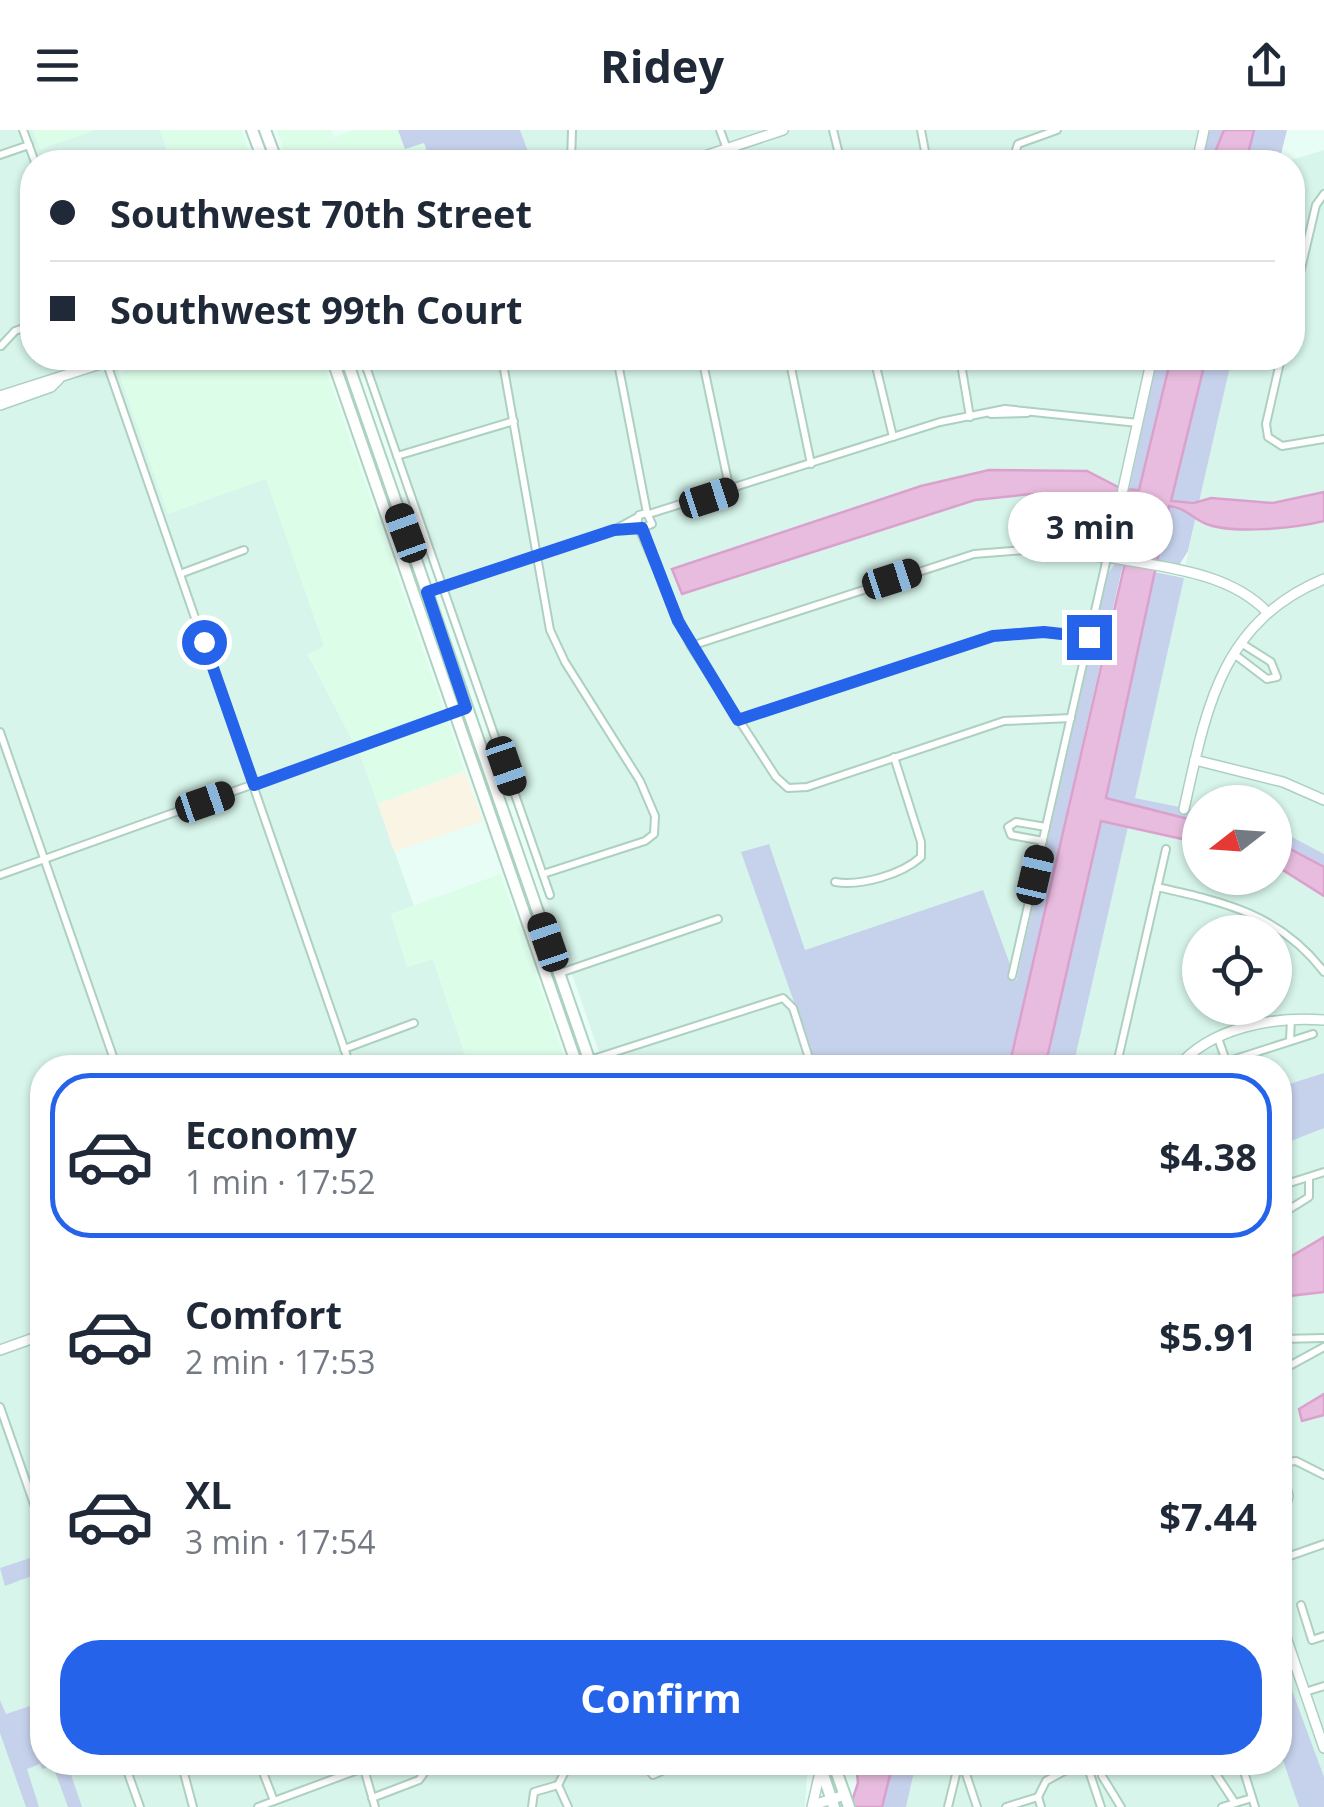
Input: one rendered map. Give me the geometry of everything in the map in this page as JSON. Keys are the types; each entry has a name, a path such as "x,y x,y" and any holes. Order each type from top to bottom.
{"main road":[{"path":"336,370 414,596 460,710 573,1055"},
{"path":"350,370 427,592 460,710"},
{"path":"369,465 381,461"},
{"path":"495,812 526,878 588,1055"},
{"path":"514,882 526,878"},
{"path":"825,1775 840,1802"},
{"path":"835,1775 840,1802"}],"street":[{"path":"23,130 30,150"},
{"path":"720,130 727,149"},
{"path":"724,150 783,130"},
{"path":"1015,150 1016,146 1058,130"},
{"path":"0,155 28,145"},
{"path":"1305,258 1322,195"},
{"path":"1,346 20,329"},
{"path":"0,405 51,387 82,370"},
{"path":"109,370 346,1055"},
{"path":"368,370 550,896"},
{"path":"504,370 536,556 556,646 632,765 655,816 654,834 543,874"},
{"path":"619,370 652,552 691,646 788,788 807,787 1004,721 1071,718"},
{"path":"705,370 730,491"},
{"path":"791,370 811,464"},
{"path":"877,370 893,437"},
{"path":"962,370 970,417"},
{"path":"1012,976 1149,370"},
{"path":"1278,370 1266,424 1268,437 1278,446 1324,439"},
{"path":"0,396 48,379 59,380"},
{"path":"414,596 614,530 643,515 672,510 893,437 970,417 1009,408 1138,424"},
{"path":"397,456 514,422"},
{"path":"614,530 646,527 672,510"},
{"path":"643,515 646,527"},
{"path":"691,646 974,554 1035,547 1125,560 1233,585 1267,612"},
{"path":"180,574 244,550"},
{"path":"1189,785 1210,698 1233,654 1267,612 1324,579"},
{"path":"738,720 993,636 1044,632 1089,637"},
{"path":"1233,654 1269,680 1277,677 1270,662 1241,643"},
{"path":"0,875 460,710"},
{"path":"0,732 113,1055"},
{"path":"835,882 853,885 909,866 923,854 894,757"},
{"path":"1195,760 1283,782 1324,800"},
{"path":"1042,841 1011,835 1008,827 1019,822 1046,827"},
{"path":"1119,1055 1166,849"},
{"path":"1157,887 1254,912 1295,939 1324,972"},
{"path":"546,976 718,919"},
{"path":"618,1055 786,998 801,1030 805,1055"},
{"path":"1292,1019 1324,1020"},
{"path":"344,1049 414,1023"},
{"path":"1188,1055 1218,1038 1261,1025"},
{"path":"1290,1040 1291,1025"},
{"path":"1244,1055 1313,1034"},
{"path":"1218,1038 1224,1055"},
{"path":"1292,1182 1324,1172"},
{"path":"1292,1208 1309,1197 1308,1177"},
{"path":"1292,1339 1324,1338"},
{"path":"0,1350 30,1339"},
{"path":"1292,1364 1324,1346"},
{"path":"0,1407 30,1493"},
{"path":"1292,1462 1324,1475"},
{"path":"1292,1555 1324,1544"},
{"path":"1301,1605 1312,1640 1324,1636"},
{"path":"1292,1655 1324,1748"},
{"path":"1305,1692 1324,1686"},
{"path":"129,1775 140,1807"},
{"path":"184,1775 192,1807"},
{"path":"264,1775 274,1801"},
{"path":"258,1807 339,1775"},
{"path":"365,1775 375,1807"},
{"path":"372,1798 425,1775"},
{"path":"532,1807 534,1792 558,1785 563,1775"},
{"path":"818,1775 812,1806 840,1802"},
{"path":"948,1807 957,1775"},
{"path":"966,1775 977,1807"},
{"path":"1041,1807 1038,1797 1046,1781 1058,1775"},
{"path":"1089,1775 1100,1803 1113,1793"},
{"path":"1217,1775 1236,1802"},
{"path":"1245,1775 1256,1807"},
{"path":"1102,1776 1121,1807"},
{"path":"558,1785 568,1807"},
{"path":"1006,1807 1038,1797"},
{"path":"1222,1807 1252,1798"}],"shaded area":[{"path":"0,130 33,130 40,149 95,130 160,130 167,150 20,150 20,370 118,370 168,513 266,478 325,646 308,655 361,757 414,906 391,914 407,967 433,959 466,1055 30,1055 30,1775 807,1775 805,1807 0,1807"},
{"path":"33,130 95,130 40,149"},
{"path":"160,130 241,130 248,150 167,150"},
{"path":"277,130 331,130 334,137 354,130 398,130 405,148 424,142 427,150 284,150"},
{"path":"398,130 520,130 528,150 427,150 424,143 405,149"},
{"path":"520,130 1214,132 1206,150 528,150"},
{"path":"1208,130 1224,130 1216,150 1203,150"},
{"path":"1224,130 1254,130 1249,150 1216,150"},
{"path":"1254,130 1287,130 1282,150 1249,150"},
{"path":"1324,150 1324,492 1273,503 1211,498 1199,502 1229,370 1305,370 1305,156"},
{"path":"326,370 465,771 378,804 361,757 308,654 324,646 266,479 168,514 119,373"},
{"path":"364,370 1154,370 1116,547 1126,554 1123,564 1114,565 1108,573 1015,983 983,891 805,950 768,844 742,853 813,1055 600,1055"},
{"path":"1154,370 1171,370 1142,488 1129,490"},
{"path":"1168,370 1203,370 1171,501 1194,503 1211,498 1273,503 1324,492 1324,521 1281,528 1230,529 1204,523 1169,506 1106,798 1182,817 1182,839 1101,821 1048,1055 1012,1055 1133,528 1135,501 1115,494 1110,499 1031,494 975,500 682,594 672,569 921,486 989,470 1087,471 1122,489 1139,490"},
{"path":"1203,370 1229,370 1199,502 1171,501"},
{"path":"1127,496 1138,505 1127,555 1116,542"},
{"path":"1169,506 1196,516 1188,551 1178,567 1157,561"},
{"path":"1196,516 1283,529 1324,521 1324,854 1292,837 1292,785 1182,785 1182,807 1135,798"},
{"path":"1123,564 1012,1055 813,1055 741,852 769,844 805,950 983,890 1016,981 1108,573 1114,565"},
{"path":"1155,572 1184,578 1135,798 1182,807 1182,818 1106,799"},
{"path":"465,771 483,821 394,852 378,804"},
{"path":"1101,821 1128,827 1076,1055 1048,1055"},
{"path":"1128,827 1182,839 1182,895 1292,895 1292,876 1324,896 1324,1806 1292,1708 1292,1055 1076,1055"},
{"path":"1292,837 1324,854 1324,867 1292,850"},
{"path":"1292,850 1324,867 1324,896 1292,876"},
{"path":"500,874 564,1055 465,1055 433,959 407,967 391,914"},
{"path":"1324,1073 1324,1128 1292,1141 1292,1083"},
{"path":"1324,1237 1324,1292 1292,1296 1292,1256"},
{"path":"1324,1394 1324,1415 1302,1421 1299,1409"},
{"path":"30,1558 30,1577 5,1586 0,1568"},
{"path":"1292,1690 1324,1777 1324,1807 1299,1807 1288,1775 1292,1775"},
{"path":"0,1700 6,1714 30,1706 27,1769 39,1807 26,1807 0,1733"},
{"path":"56,1775 71,1775 82,1807 68,1807"},
{"path":"857,1775 890,1775 882,1807 850,1807"},
{"path":"890,1775 913,1775 906,1807 882,1807"},
{"path":"913,1775 1288,1775 1299,1807 906,1807"}],"route":[{"path":"204,642 254,785 466,708 427,592 614,530 642,528 678,621 738,720 993,636 1044,632 1089,637"}]}
